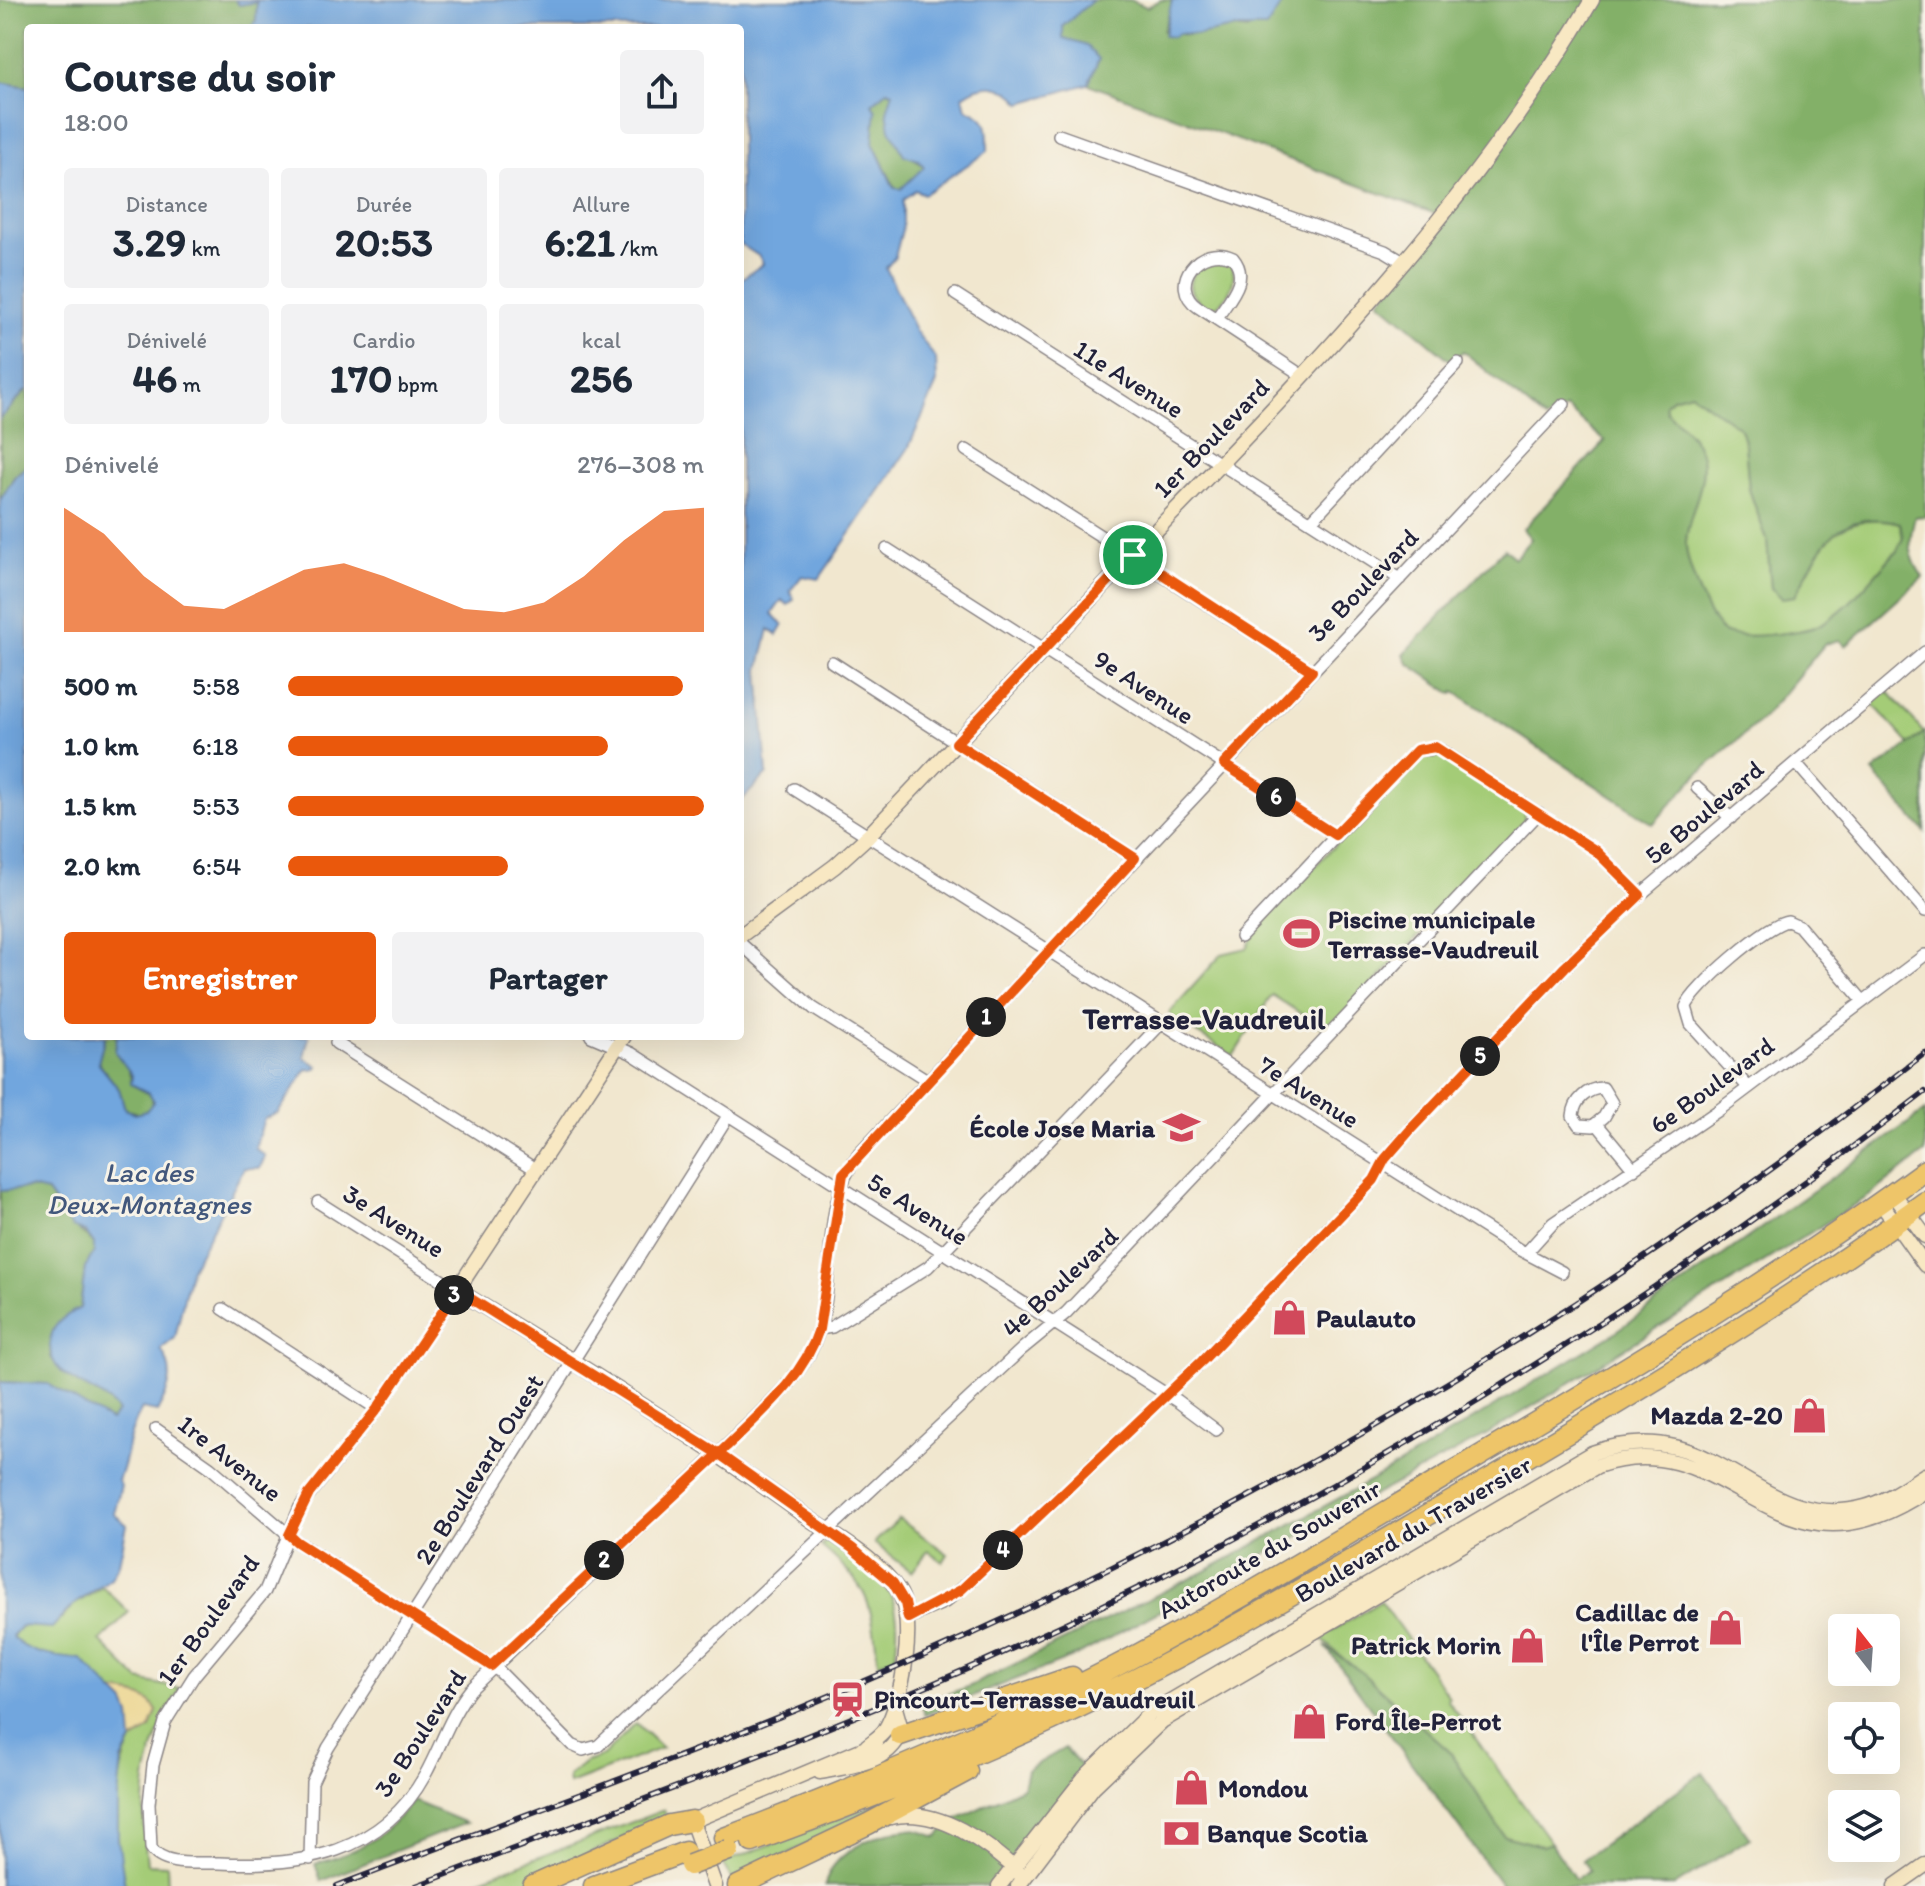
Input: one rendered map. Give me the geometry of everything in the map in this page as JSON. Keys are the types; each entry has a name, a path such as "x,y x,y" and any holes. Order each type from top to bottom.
{"highway":[{"name":"Autoroute du Souvenir","path":"727,1844 904,1766 1130,1659 1275,1577 1688,1332 1925,1170"},
{"name":"Autoroute du Souvenir","path":"594,1886 890,1790 1068,1712 1272,1606 1539,1450 1754,1321 1910,1213"},
{"path":"900,1735 1130,1659"},
{"path":"738,1886 868,1824 1068,1712"},
{"path":"533,1886 669,1825 692,1821"},
{"name":"Autoroute du Souvenir","path":"634,1886 688,1858"}],"street":[{"name":"1er Boulevard","path":"744,933 835,866 868,836 1303,376 1432,230 1519,112 1592,0"},
{"path":"1059,135 1385,251 1405,263"},
{"path":"1217,318 1241,278 1237,262 1219,254 1198,260 1185,283 1188,299 1303,376"},
{"name":"11e Avenue","path":"955,294 1400,579"},
{"path":"1312,520 1458,363"},
{"name":"3e Boulevard","path":"153,1852 160,1858 189,1862 260,1864 310,1859 361,1842 396,1814 424,1778 465,1696 491,1666 719,1454 795,1374 819,1329 839,1187 843,1174 859,1154 1564,404"},
{"path":"966,450 1312,671"},
{"name":"9e Avenue","path":"887,549 1335,835"},
{"name":"5e Boulevard","path":"908,1618 961,1590 1165,1394 1287,1273 1374,1180 1382,1164 1412,1128 1557,975 1640,895 1925,652"},
{"path":"832,662 1135,858"},
{"path":"1241,937 1417,750 1439,749 1539,813 1596,851 1640,895"},
{"path":"1796,763 1925,911"},
{"path":"1697,788 1731,818"},
{"name":"7e Avenue","path":"794,789 1382,1164 1562,1272"},
{"name":"4e Boulevard","path":"583,1750 598,1746 610,1738 1077,1302 1276,1095 1539,813"},
{"path":"1748,1087 1691,1024 1686,1007 1697,991 1769,928 1788,921 1799,926 1863,1001"},
{"path":"744,947 813,1008 927,1080"},
{"name":"6e Boulevard","path":"1526,1253 1553,1223 1748,1087 1925,955"},
{"path":"819,1329 832,1327 907,1282 943,1253 1156,1029 1158,1020"},
{"name":"1er Boulevard","path":"153,1852 149,1804 156,1748 183,1692 265,1591 309,1494 377,1409 620,1042"},
{"name":"5e Avenue","path":"620,1042 631,1053 1165,1394 1216,1430"},
{"path":"336,1043 535,1169"},
{"name":"2e Boulevard Ouest","path":"310,1859 311,1792 318,1766 728,1116"},
{"path":"1597,1124 1634,1169"},
{"path":"1887,1198 1910,1213 1925,1236"},
{"name":"3e Avenue","path":"318,1202 719,1454 889,1578 905,1603 908,1618"},
{"path":"1910,1213 1925,1265"},
{"path":"223,1309 377,1409"},
{"name":"1re Avenue","path":"156,1429 210,1467 289,1535 491,1666 572,1745 583,1750"},
{"name":"Boulevard du Traversier","path":"999,1886 1022,1876 1093,1787 1162,1721 1576,1476 1620,1459 1657,1457 1693,1465 1793,1505 1830,1511 1878,1502 1925,1475"},
{"name":"Boulevard du Traversier","path":"1739,1483 1787,1517 1825,1524 1874,1517 1925,1491"},
{"path":"867,1746 883,1733 895,1708 908,1618"},
{"path":"895,1708 900,1735"},
{"path":"801,1777 836,1757 900,1735"},
{"path":"715,1886 692,1821 801,1777 878,1757 900,1735"},
{"path":"868,1824 903,1815 937,1820 973,1838 1022,1876"},
{"path":"1895,1886 1925,1865"}],"green space":[{"path":"0,0 235,0 239,5 257,2 254,24 24,24 24,86 0,82"},
{"path":"1093,0 1130,0 1147,7 1161,0 1174,0 1163,31 1186,35 1233,28 1247,30 1284,0 1925,0 1925,516 1915,517 1910,541 1914,562 1923,577 1846,646 1839,640 1825,644 1763,718 1698,774 1653,824 1455,692 1453,694 1408,663 1404,654 1504,549 1515,558 1531,539 1523,529 1605,441 1566,408 1545,420 1463,351 1452,362 1379,301 1449,219 1088,84 1099,59 1063,38 1063,25","holes":["1691,393 1740,428 1745,444 1749,489 1767,540 1771,588 1782,598 1795,596 1822,548 1845,526 1878,520 1900,523 1903,538 1897,551 1850,602 1817,626 1768,635 1729,634 1716,625 1698,590 1686,542 1702,479 1702,458 1693,438 1666,411 1665,404 1672,398"]},
{"path":"887,90 893,92 911,156 925,167 901,189 895,188 873,143 872,104"},
{"path":"1215,258 1231,263 1234,276 1227,295 1211,309 1194,296 1190,283 1197,270"},
{"path":"24,392 24,468 15,476 0,500 0,419"},
{"path":"1691,393 1740,428 1745,444 1749,489 1767,540 1771,588 1805,575 1821,547 1842,528 1868,520 1900,523 1903,538 1897,551 1850,602 1828,620 1798,631 1768,635 1729,634 1716,625 1693,575 1686,542 1702,479 1702,458 1693,438 1666,411 1665,404 1672,398"},
{"path":"1887,690 1924,733 1909,744 1872,703"},
{"path":"1925,732 1925,832 1873,772"},
{"path":"1439,753 1523,808 1525,821 1329,1032 1272,995 1233,1056 1173,1018 1169,1013 1222,954 1247,948 1258,927 1419,755"},
{"path":"104,1040 117,1040 131,1084 152,1096 153,1106 140,1114 125,1109 119,1089 98,1062"},
{"path":"1925,1111 1925,1153 1869,1196 1488,1434 1078,1655 925,1715 922,1706 926,1701 968,1687 1204,1572 1387,1472 1614,1333"},
{"path":"31,1188 47,1192 63,1216 94,1243 94,1252 85,1268 80,1308 57,1328 51,1357 67,1374 112,1405 119,1413 110,1421 48,1384 0,1382 0,1191"},
{"path":"899,1519 948,1554 943,1562 928,1551 912,1572 874,1543"},
{"path":"828,1539 876,1574 886,1586 896,1614 895,1658 878,1663 870,1609 850,1573 821,1546"},
{"path":"103,1587 129,1612 100,1641 139,1680 180,1689 159,1733 144,1794 147,1864 167,1865 168,1886 125,1886 118,1851 116,1812 120,1775 132,1741 112,1691 81,1660 34,1651 12,1637 21,1626 62,1619 72,1606"},
{"path":"1381,1601 1551,1843 1543,1846 1504,1836 1450,1752 1320,1638"},
{"path":"1325,1646 1360,1671 1450,1752 1504,1836 1542,1846 1551,1843 1575,1879 1589,1870 1582,1860 1703,1772 1750,1838 1674,1886 1502,1886"},
{"path":"636,1723 662,1748 569,1784 568,1776 586,1762 603,1756"},
{"path":"1065,1748 1083,1769 1018,1856 990,1886 825,1886 828,1875 843,1856 866,1841 901,1830 915,1830 937,1837 951,1822 1023,1787 1027,1770"},
{"path":"929,1784 733,1881 722,1863"},
{"path":"413,1801 466,1823 321,1881 315,1864 370,1842 403,1814"},
{"path":"664,1810 667,1818 520,1886 462,1886"}],"sand":[{"path":"112,1691 143,1698 157,1711 150,1729 132,1741 125,1703"}],"water":[{"path":"235,0 1093,0 1063,26 1063,38 1087,46 1099,59 1088,84 1021,103 1008,91 994,86 979,88 963,96 966,109 984,119 988,151 924,194 915,190 903,200 903,226 895,257 886,268 915,330 936,359 937,383 908,449 819,579 802,576 790,591 794,599 788,605 782,600 772,614 783,625 777,635 769,629 759,670 767,774 744,798 744,277 763,264 760,257 744,247 744,24 254,24 257,2 239,5","holes":["887,90 893,92 887,111 890,129 904,155 919,160 924,167 901,189 894,188 873,143 876,110 872,104"]},
{"path":"1172,0 1284,0 1266,28 1233,28 1199,35 1178,33 1173,37 1164,36"},
{"path":"0,82 24,86 24,392 0,419"},
{"name":"Lac des Deux-Montagnes","path":"24,468 24,1040 104,1040 98,1063 119,1089 125,1109 135,1114 146,1111 154,1101 149,1093 131,1084 132,1075 115,1052 116,1040 308,1040 304,1057 318,1066 314,1070 307,1069 278,1113 264,1119 255,1148 265,1156 260,1168 244,1168 190,1271 175,1338 161,1349 169,1366 168,1388 157,1412 142,1409 133,1428 118,1481 121,1486 114,1514 127,1525 119,1564 111,1578 72,1606 52,1628 21,1626 12,1636 34,1651 81,1659 125,1703 130,1715 132,1741 122,1760 118,1839 125,1886 0,1886 0,1382 48,1384 110,1421 118,1412 101,1396 58,1369 50,1345 52,1332 59,1322 80,1308 85,1268 94,1252 94,1243 85,1232 72,1227 47,1192 31,1188 0,1191 0,500 15,476"}],"railway":[{"path":"337,1886 621,1779 832,1695 1038,1603 1172,1537 1433,1392 1560,1313 1684,1230 1925,1053"},
{"path":"416,1886 901,1697 1095,1609 1220,1546 1343,1479 1583,1334 1699,1257 1925,1092"}],"place":[{"name":"Piscine municipale Terrasse-Vaudreuil","path":"1302,934"},
{"name":"École Jose Maria","path":"1181,1128"},
{"name":"Paulauto","path":"1290,1318"},
{"name":"Mazda 2-20","path":"1809,1415"},
{"name":"Cadillac de l'Île Perrot","path":"1725,1627"},
{"name":"Patrick Morin","path":"1527,1645"},
{"name":"Pincourt–Terrasse-Vaudreuil","path":"848,1699"},
{"name":"Ford Île-Perrot","path":"1309,1721"},
{"name":"Mondou","path":"1192,1788"},
{"name":"Banque Scotia","path":"1181,1833"}],"district":[{"name":"Terrasse-Vaudreuil","path":"1204,1018"}],"route":[{"path":"1133,555 956,743 1135,858 843,1174 819,1329 811,1351 786,1385 761,1412 727,1446 719,1454 715,1458 491,1666 297,1542 289,1535 300,1507 377,1409 457,1290 719,1454 870,1561 893,1583 905,1603 908,1618 945,1602 1202,1361 1374,1180 1385,1159 1412,1128 1565,967 1640,895 1596,851 1435,747 1417,750 1335,835 1224,764 1312,671 1133,555"}]}
